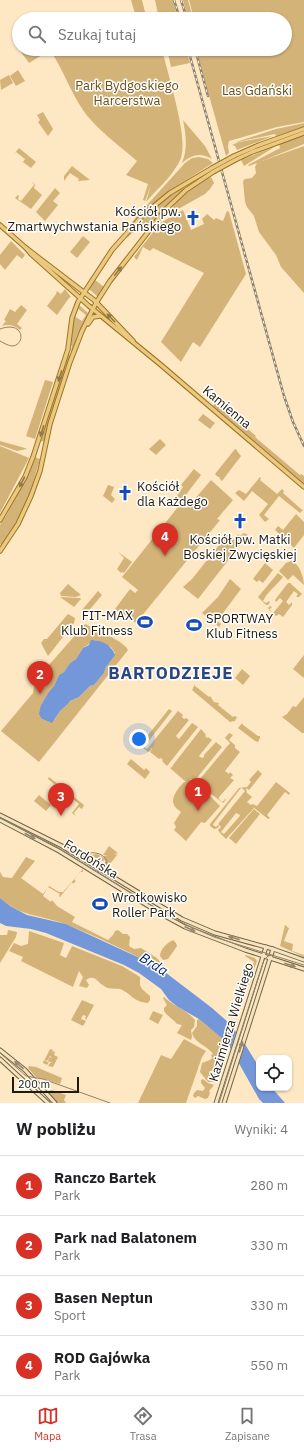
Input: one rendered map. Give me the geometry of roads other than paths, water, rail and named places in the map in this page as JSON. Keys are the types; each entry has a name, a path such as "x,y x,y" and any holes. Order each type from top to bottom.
{"main road":[{"path":"0,520 25,477 33,457 68,349 73,314 84,293 112,250 143,215 170,193 260,145 304,129"},
{"path":"235,158 304,133"},
{"path":"0,551 18,524 32,496 40,471 52,418 73,355 84,327 96,303 110,281 166,209 186,190 213,170"},
{"name":"Kamienna","path":"0,225 26,248 96,303 136,344 304,487"},
{"name":"Kamienna","path":"26,248 93,310 136,344"},
{"path":"79,289 88,288"},
{"path":"84,327 93,316 100,316"},
{"name":"Fordońska","path":"0,815 65,848 182,919 220,935 273,949 304,960"},
{"name":"Fordońska","path":"0,820 58,851 179,924 216,940 304,969"},
{"path":"56,843 55,846 58,851 65,848"},
{"name":"Kazimierza Wielkiego","path":"216,1103 266,947"},
{"name":"Kazimierza Wielkiego","path":"224,1103 273,949"},
{"path":"254,953 259,958 260,962"},
{"path":"267,966 277,960"},
{"path":"0,1050 23,1068 55,1103"},
{"path":"0,1059 48,1103"}],"water":[{"path":"91,640 106,644 114,651 115,655 106,667 104,673 94,685 90,686 79,697 70,701 60,711 52,723 42,719 39,714 41,705 54,686 59,675 64,672 70,663 76,659 83,648 89,645"},
{"path":"0,898 10,906 27,915 66,924 157,966 212,1008 229,1023 243,1041 256,1062 256,1091 275,1091 285,1103 263,1103 259,1099 225,1041 199,1019 169,1000 161,989 139,973 124,965 46,933 31,929 6,926 0,923"}],"tram line":[{"path":"0,329 8,327 14,328 18,330 21,337 20,341 13,346 0,341"},
{"path":"0,818 57,847 160,911 189,926 214,937 304,965"},
{"path":"67,852 94,853 104,857 107,861 105,868 100,872 93,870"},
{"path":"219,1103 264,960 268,956 274,955"},
{"path":"0,1053 26,1076 43,1079 110,1103"}],"railway":[{"path":"174,0 178,12"},
{"path":"181,0 185,12"},
{"path":"190,56 284,396 293,422 304,446"},
{"path":"197,56 208,96"}],"place":[{"name":"Kościół pw. Zmartwychwstania Pańskiego","path":"193,218"},
{"name":"Kościół dla Każdego","path":"125,493"},
{"name":"Kościół pw. Matki Boskiej Zwycięskiej","path":"240,521"},
{"name":"ROD Gajówka","path":"165,556"},
{"name":"FIT-MAX Klub Fitness","path":"145,622"},
{"name":"SPORTWAY Klub Fitness","path":"194,625"},
{"name":"Park nad Balatonem","path":"40,694"},
{"name":"Ranczo Bartek","path":"198,811"},
{"name":"Basen Neptun","path":"61,816"},
{"name":"Wrotkowisko Roller Park","path":"100,904"}],"district":[{"name":"BARTODZIEJE","path":"171,673"}],"park label":[{"name":"Las Gdański","path":"257,90"},
{"name":"Park Bydgoskiego Harcerstwa","path":"127,92"}],"water label":[{"name":"Brda","path":"154,964"}]}
